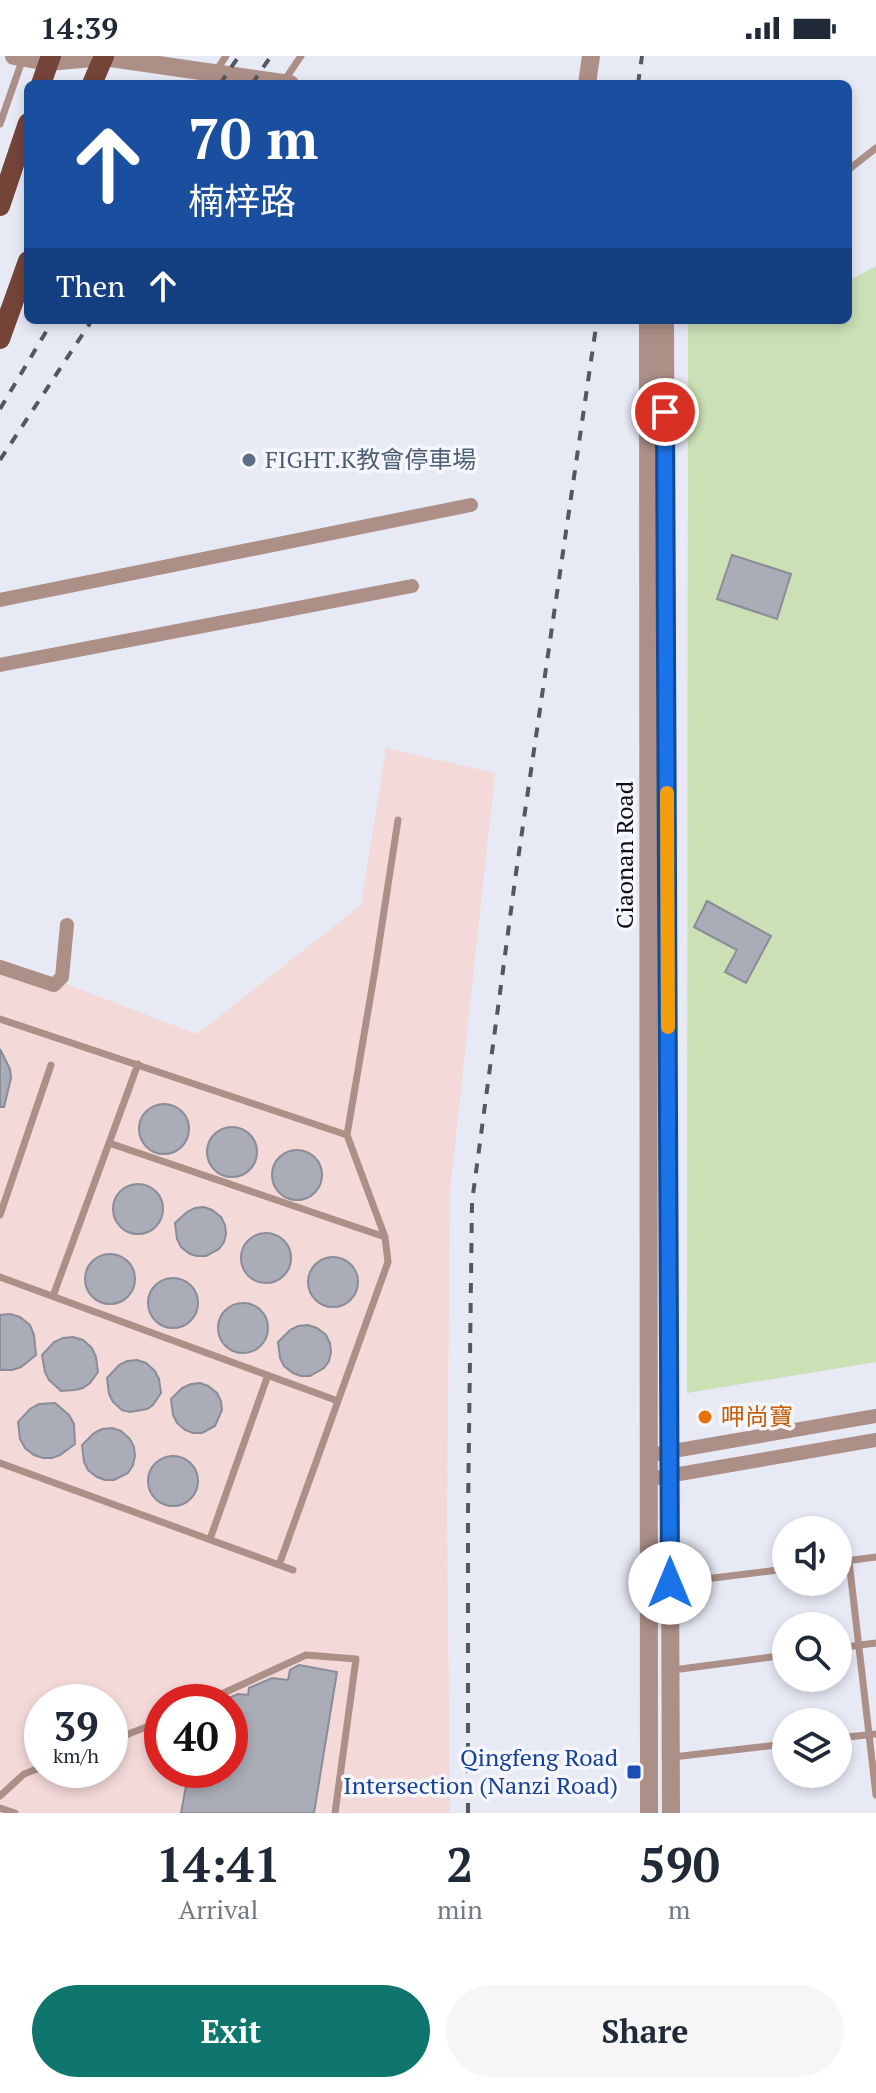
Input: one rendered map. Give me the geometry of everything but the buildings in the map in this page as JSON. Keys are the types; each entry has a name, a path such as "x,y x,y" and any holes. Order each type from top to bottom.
{"main road":[{"path":"94,80 103,56"},
{"path":"42,80 50,59"},
{"path":"0,206 24,135"},
{"path":"0,339 24,272"}],"street":[{"path":"21,57 103,56 264,80"},
{"path":"588,80 591,56"},
{"name":"Ciaonan Road","path":"648,324 649,1813"},
{"name":"Ciaonan Road","path":"665,324 671,1813"},
{"path":"0,600 471,505"},
{"path":"0,665 412,586"},
{"path":"0,967 54,985 62,977 67,925"},
{"path":"650,1455 876,1416"},
{"path":"650,1479 876,1440"}],"lane":[{"path":"214,73 226,56"},
{"path":"288,80 301,56"},
{"path":"0,124 21,57"},
{"path":"852,167 876,148"},
{"path":"279,1565 388,1262 385,1237 347,1135 398,820"},
{"path":"0,1019 347,1135"},
{"path":"53,1296 138,1064"},
{"path":"0,1215 51,1065"},
{"path":"109,1143 385,1237"},
{"path":"0,1277 338,1401"},
{"path":"210,1539 268,1375"},
{"path":"0,1463 293,1570"},
{"path":"852,1561 876,1557"},
{"path":"670,1583 772,1571"},
{"path":"852,1586 872,1734 876,1795"},
{"path":"852,1646 876,1643"},
{"path":"243,1684 306,1655 356,1659 335,1813"},
{"path":"670,1670 772,1657"},
{"path":"852,1736 872,1734"},
{"path":"671,1757 772,1746"},
{"path":"0,1796 24,1774"},
{"path":"0,1808 15,1813"}],"shaded area":[{"path":"386,748 495,773 450,1192 447,1515 450,1813 0,1813 0,959 197,1034 361,905"}],"green space":[{"path":"876,266 876,1362 687,1393 688,324 852,324 852,279"}],"railway":[{"path":"223,80 239,56"},
{"path":"255,80 271,56"},
{"path":"639,80 642,56"},
{"path":"0,409 51,324"},
{"path":"0,460 89,324"},
{"path":"468,1813 472,1202 516,873 596,324"}],"slow traffic":[{"path":"667,793 668,1027"}],"place":[{"name":"FIGHT.K教會停車場","path":"249,460"},
{"name":"呷尚寶","path":"705,1417"},
{"name":"Qingfeng Road Intersection (Nanzi Road)","path":"634,1772"}],"route":[{"path":"665,412 670,1583"}]}
